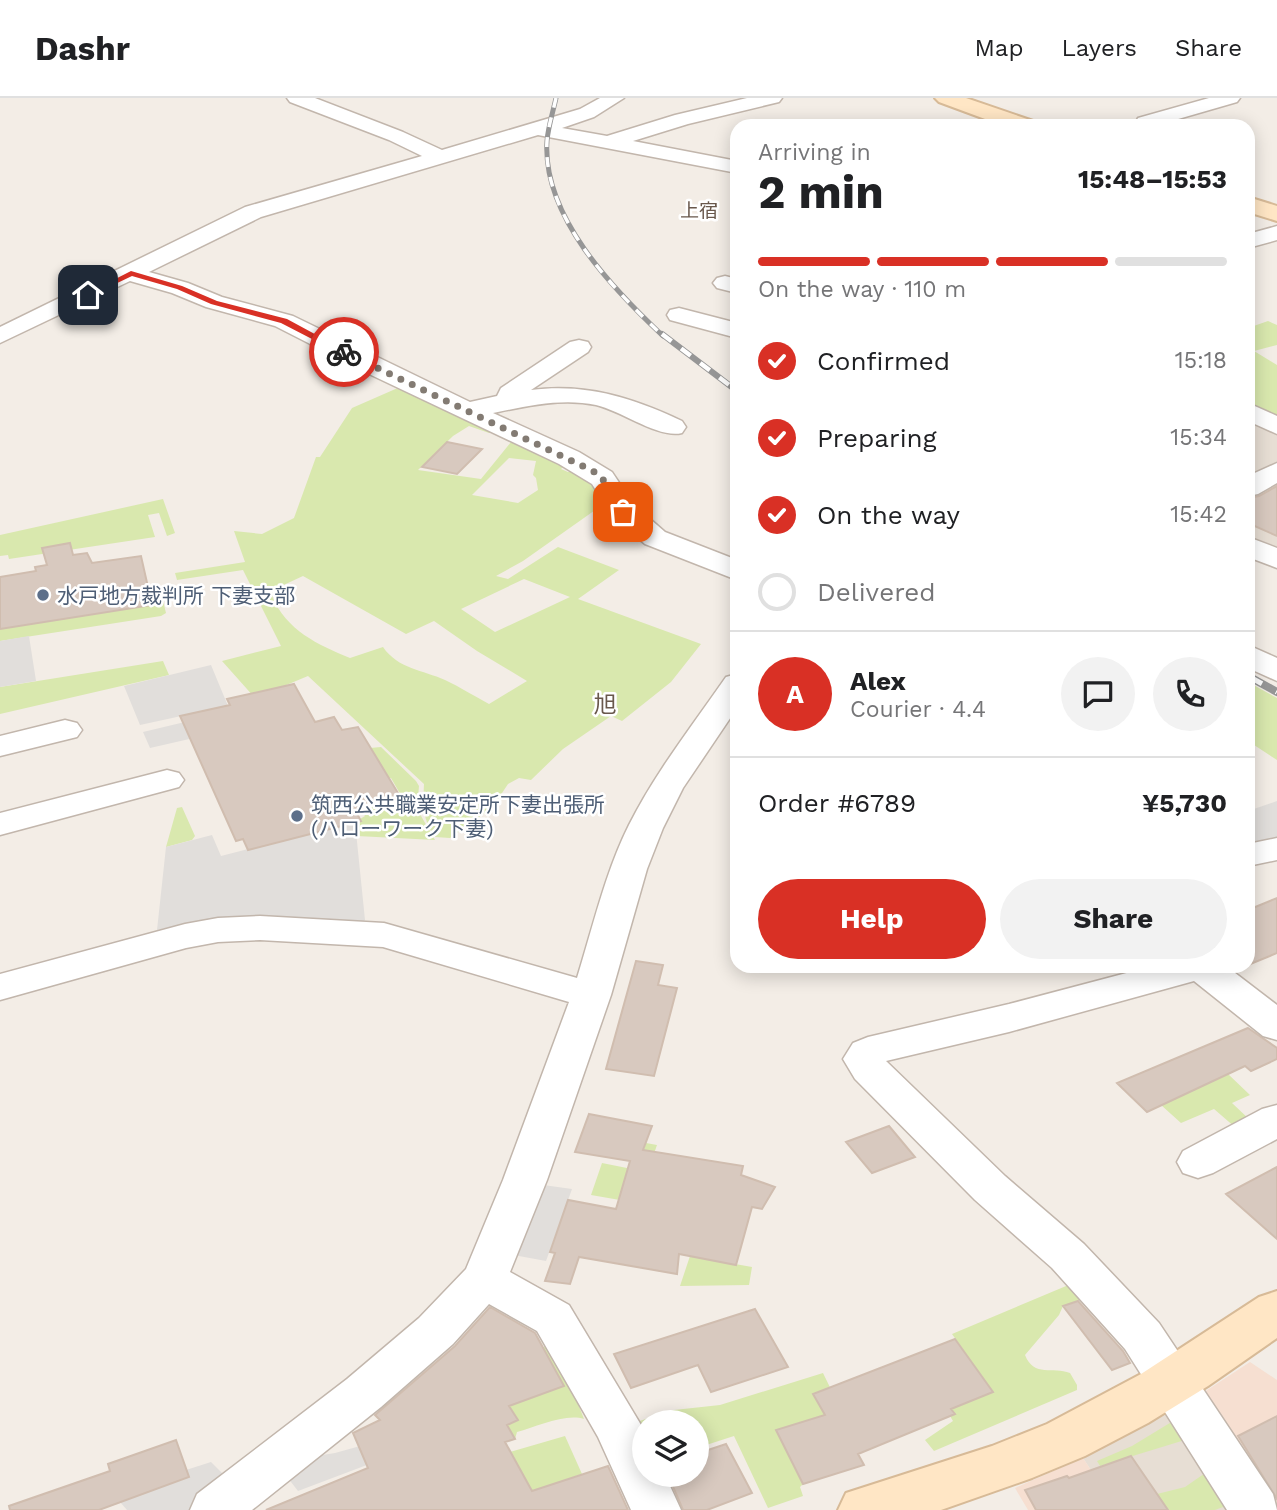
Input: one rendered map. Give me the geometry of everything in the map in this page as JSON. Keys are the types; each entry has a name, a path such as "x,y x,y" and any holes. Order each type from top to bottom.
{"street":[{"path":"297,98 396,136 440,157"},
{"path":"565,127 614,98"},
{"path":"606,143 682,119 772,98"},
{"path":"946,98 1006,119"},
{"path":"1156,119 1230,98"},
{"path":"0,336 253,212 536,129 565,127 606,143 730,166"},
{"path":"1255,213 1270,232"},
{"path":"131,274 180,288 214,302 284,321 378,369 593,471 602,478 623,512 655,538 730,568"},
{"path":"679,315 730,329"},
{"path":"510,402 510,393 579,347"},
{"path":"468,410 557,393 583,393 624,403 673,427"},
{"path":"1255,415 1277,426"},
{"path":"1255,484 1277,471"},
{"path":"1255,550 1277,559"},
{"path":"1255,659 1277,671"},
{"path":"215,1510 436,1331 484,1279 525,1180 591,996 629,869 645,828 680,768 730,694"},
{"path":"0,746 65,730"},
{"path":"0,824 167,780"},
{"path":"1255,854 1277,849"},
{"path":"0,988 185,936 218,930 260,928 384,935 591,996"},
{"path":"1175,973 1009,1018 882,1047 867,1053 863,1059 869,1069 990,1188 1068,1256 1142,1336 1255,1510"},
{"path":"1210,973 1277,1026"},
{"path":"1198,1162 1277,1120"},
{"path":"484,1279 553,1318 618,1427 656,1510"},
{"path":"866,1510 1032,1454 1104,1421 1232,1344 1277,1311"}],"shaded area":[{"path":"1255,415 1277,426 1277,559 1255,549"},
{"path":"29,636 36,681 0,687 0,641"},
{"path":"211,665 228,706 273,720 150,748 143,732 189,721 186,715 140,725 124,686"},
{"path":"1277,801 1277,843 1255,848 1255,809"},
{"path":"355,822 365,920 358,926 225,920 195,921 157,930 166,847 212,835 221,856"},
{"path":"536,1184 572,1189 546,1261 508,1254"},
{"path":"1250,1362 1277,1380 1277,1510 1186,1404"},
{"path":"1186,1404 1255,1510 1067,1510 1108,1496 1083,1458"},
{"path":"371,1443 388,1457 298,1491 284,1473 304,1458"},
{"path":"1083,1458 1108,1496 1067,1510 1028,1510 1015,1488"},
{"path":"211,1462 231,1482 193,1510 127,1510 120,1502 188,1477 186,1470"}],"green space":[{"path":"1268,321 1277,325 1277,345 1255,351 1255,326"},
{"path":"1255,352 1277,365 1277,419 1255,408"},
{"path":"400,387 497,432 489,433 469,426 453,436 418,470 481,479 516,436 566,464 561,469 568,472 581,469 608,501 523,561 496,576 508,579 558,547 619,570 578,599 701,644 671,682 622,721 611,716 563,749 531,780 519,778 508,784 492,808 450,838 435,837 428,824 424,784 308,676 255,698 222,661 281,646 243,570 177,580 175,573 245,562 234,531 262,534 294,518 316,457 320,457 352,408","holes":["509,458 536,461 533,475 538,490 518,503 472,495","303,576 406,634 434,621 527,681 489,704 445,680 403,664 383,647 350,658 315,642 294,627 278,608 272,596 275,589","524,579 570,597 495,632 461,609"]},
{"path":"163,499 175,533 167,536 159,513 148,515 155,537 9,559 8,555 0,556 0,535"},
{"path":"162,597 166,613 161,616 0,641 0,629 152,605 151,599"},
{"path":"163,661 169,675 0,714 0,687"},
{"path":"1255,686 1277,698 1277,760 1255,746"},
{"path":"381,747 419,786 417,809 435,840 357,836 355,822 365,816 359,807 402,797 391,778 361,786 370,748"},
{"path":"182,807 195,836 192,840 166,847 177,808"},
{"path":"1228,1074 1250,1095 1232,1103 1250,1120 1236,1128 1214,1109 1181,1123 1161,1105"},
{"path":"646,1143 657,1145 637,1203 591,1195 602,1163 637,1170"},
{"path":"690,1256 752,1267 749,1285 680,1286"},
{"path":"1078,1281 1093,1295 1063,1306 1059,1315 1025,1355 1033,1367 1070,1373 1077,1390 934,1451 925,1440 953,1421 950,1416 954,1414 951,1409 993,1392 952,1334"},
{"path":"556,1339 584,1393 577,1401 584,1419 550,1421 517,1432 515,1439 507,1425 518,1420 494,1380"},
{"path":"823,1373 841,1410 776,1430 803,1484 800,1487 803,1496 768,1508 734,1436 709,1444 709,1410 674,1410 720,1405"},
{"path":"1178,1418 1198,1436 1100,1466 1097,1461 1132,1446"},
{"path":"565,1436 582,1474 515,1497 510,1452"},
{"path":"1211,1469 1239,1510 1226,1510 1223,1507 1215,1510 1168,1510 1157,1494 1185,1487"}],"building":[{"path":"447,442 482,449 457,474 422,467"},
{"path":"1277,486 1277,536 1255,526 1255,497"},
{"path":"70,543 73,555 87,553 92,563 141,556 152,605 0,629 0,577 36,571 35,567 47,565 42,548"},
{"path":"294,684 315,722 334,717 342,730 358,727 401,798 355,810 361,821 248,850 243,839 236,841 180,716 230,705 227,699"},
{"path":"1277,898 1277,953 1255,962 1255,907"},
{"path":"636,961 663,965 658,985 677,988 654,1076 606,1069"},
{"path":"1248,1028 1277,1048 1277,1059 1251,1071 1245,1066 1147,1112 1117,1083"},
{"path":"589,1114 652,1126 643,1150 743,1166 741,1175 775,1187 762,1209 752,1207 736,1265 679,1254 677,1274 579,1257 570,1284 545,1281 555,1253 550,1252 568,1200 616,1209 630,1161 575,1152"},
{"path":"889,1126 915,1157 872,1173 846,1142"},
{"path":"1277,1167 1277,1239 1226,1194"},
{"path":"1078,1301 1123,1351 1130,1363 1112,1370 1063,1306"},
{"path":"490,1307 535,1333 564,1386 509,1406 518,1420 507,1425 515,1439 505,1442 532,1491 608,1466 628,1510 266,1510 368,1468 353,1433 380,1420 375,1415 455,1346"},
{"path":"755,1309 788,1367 711,1392 698,1365 631,1388 614,1354"},
{"path":"955,1339 993,1392 951,1409 955,1414 858,1454 864,1465 803,1484 776,1430 825,1415 813,1394"},
{"path":"1277,1416 1277,1499 1238,1436"},
{"path":"176,1440 189,1477 99,1510 10,1510 9,1506 110,1471 108,1464"},
{"path":"726,1444 752,1493 707,1510 683,1510 673,1487 709,1487 709,1450"},
{"path":"1131,1456 1168,1510 1036,1510 1025,1490 1067,1476 1069,1478"}],"railway":[{"path":"556,98 547,141 548,169 568,223 603,273 663,336"},
{"path":"662,334 730,386"},
{"path":"1255,680 1277,692"}],"way so far":[{"path":"344,352 593,471 602,478 623,512"}],"place":[{"name":"水戸地方裁判所 下妻支部","path":"43,595"},
{"name":"筑西公共職業安定所下妻出張所 (ハローワーク下妻)","path":"297,816"}],"district":[{"name":"上宿","path":"699,210"},
{"name":"旭","path":"605,704"}],"route":[{"path":"88,295 131,274 180,288 214,302 284,321 344,352"}]}
